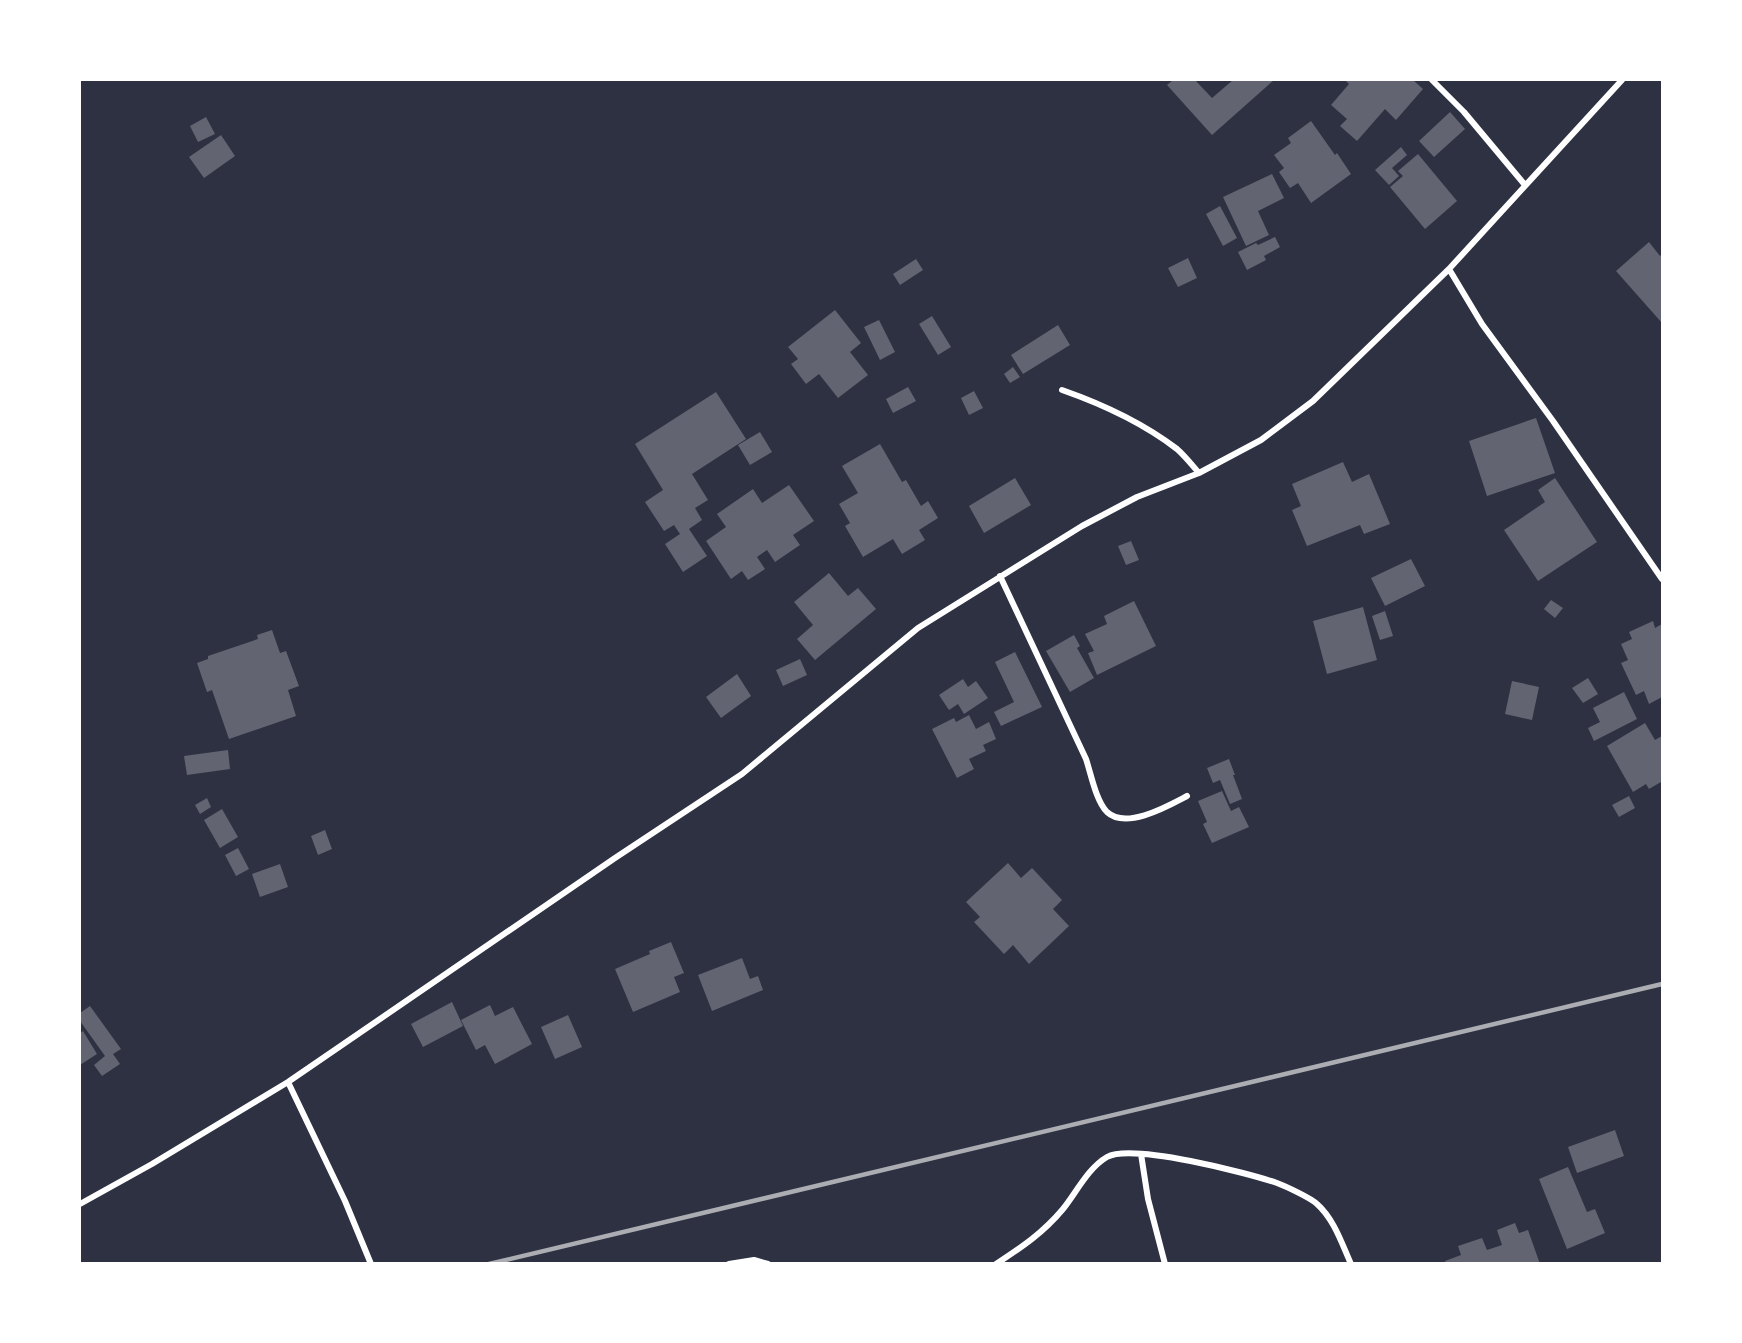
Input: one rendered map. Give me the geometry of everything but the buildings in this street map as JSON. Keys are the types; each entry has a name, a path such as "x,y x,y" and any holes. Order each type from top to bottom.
{"street":[{"path":"1432,80 1464,112 1525,185"},
{"path":"80,1203 152,1164 288,1082 742,774 918,628 1082,526 1137,497 1199,473 1261,441 1313,401 1449,269 1622,80"},
{"path":"1449,269 1482,324 1553,421 1662,579"},
{"path":"1062,390 1084,398 1148,429 1179,451 1199,473"},
{"path":"1000,576 1086,759 1105,810 1112,816 1121,818 1153,814 1186,796"},
{"path":"288,1082 345,1201 371,1263"},
{"path":"996,1263 1032,1241 1062,1211 1094,1167 1108,1156 1126,1153 1219,1167 1278,1183 1317,1203 1333,1225 1351,1263"},
{"path":"1141,1154 1149,1199 1165,1263"},
{"path":"729,1263 754,1260 768,1263"}],"railway":[{"path":"489,1264 1662,984"}]}
